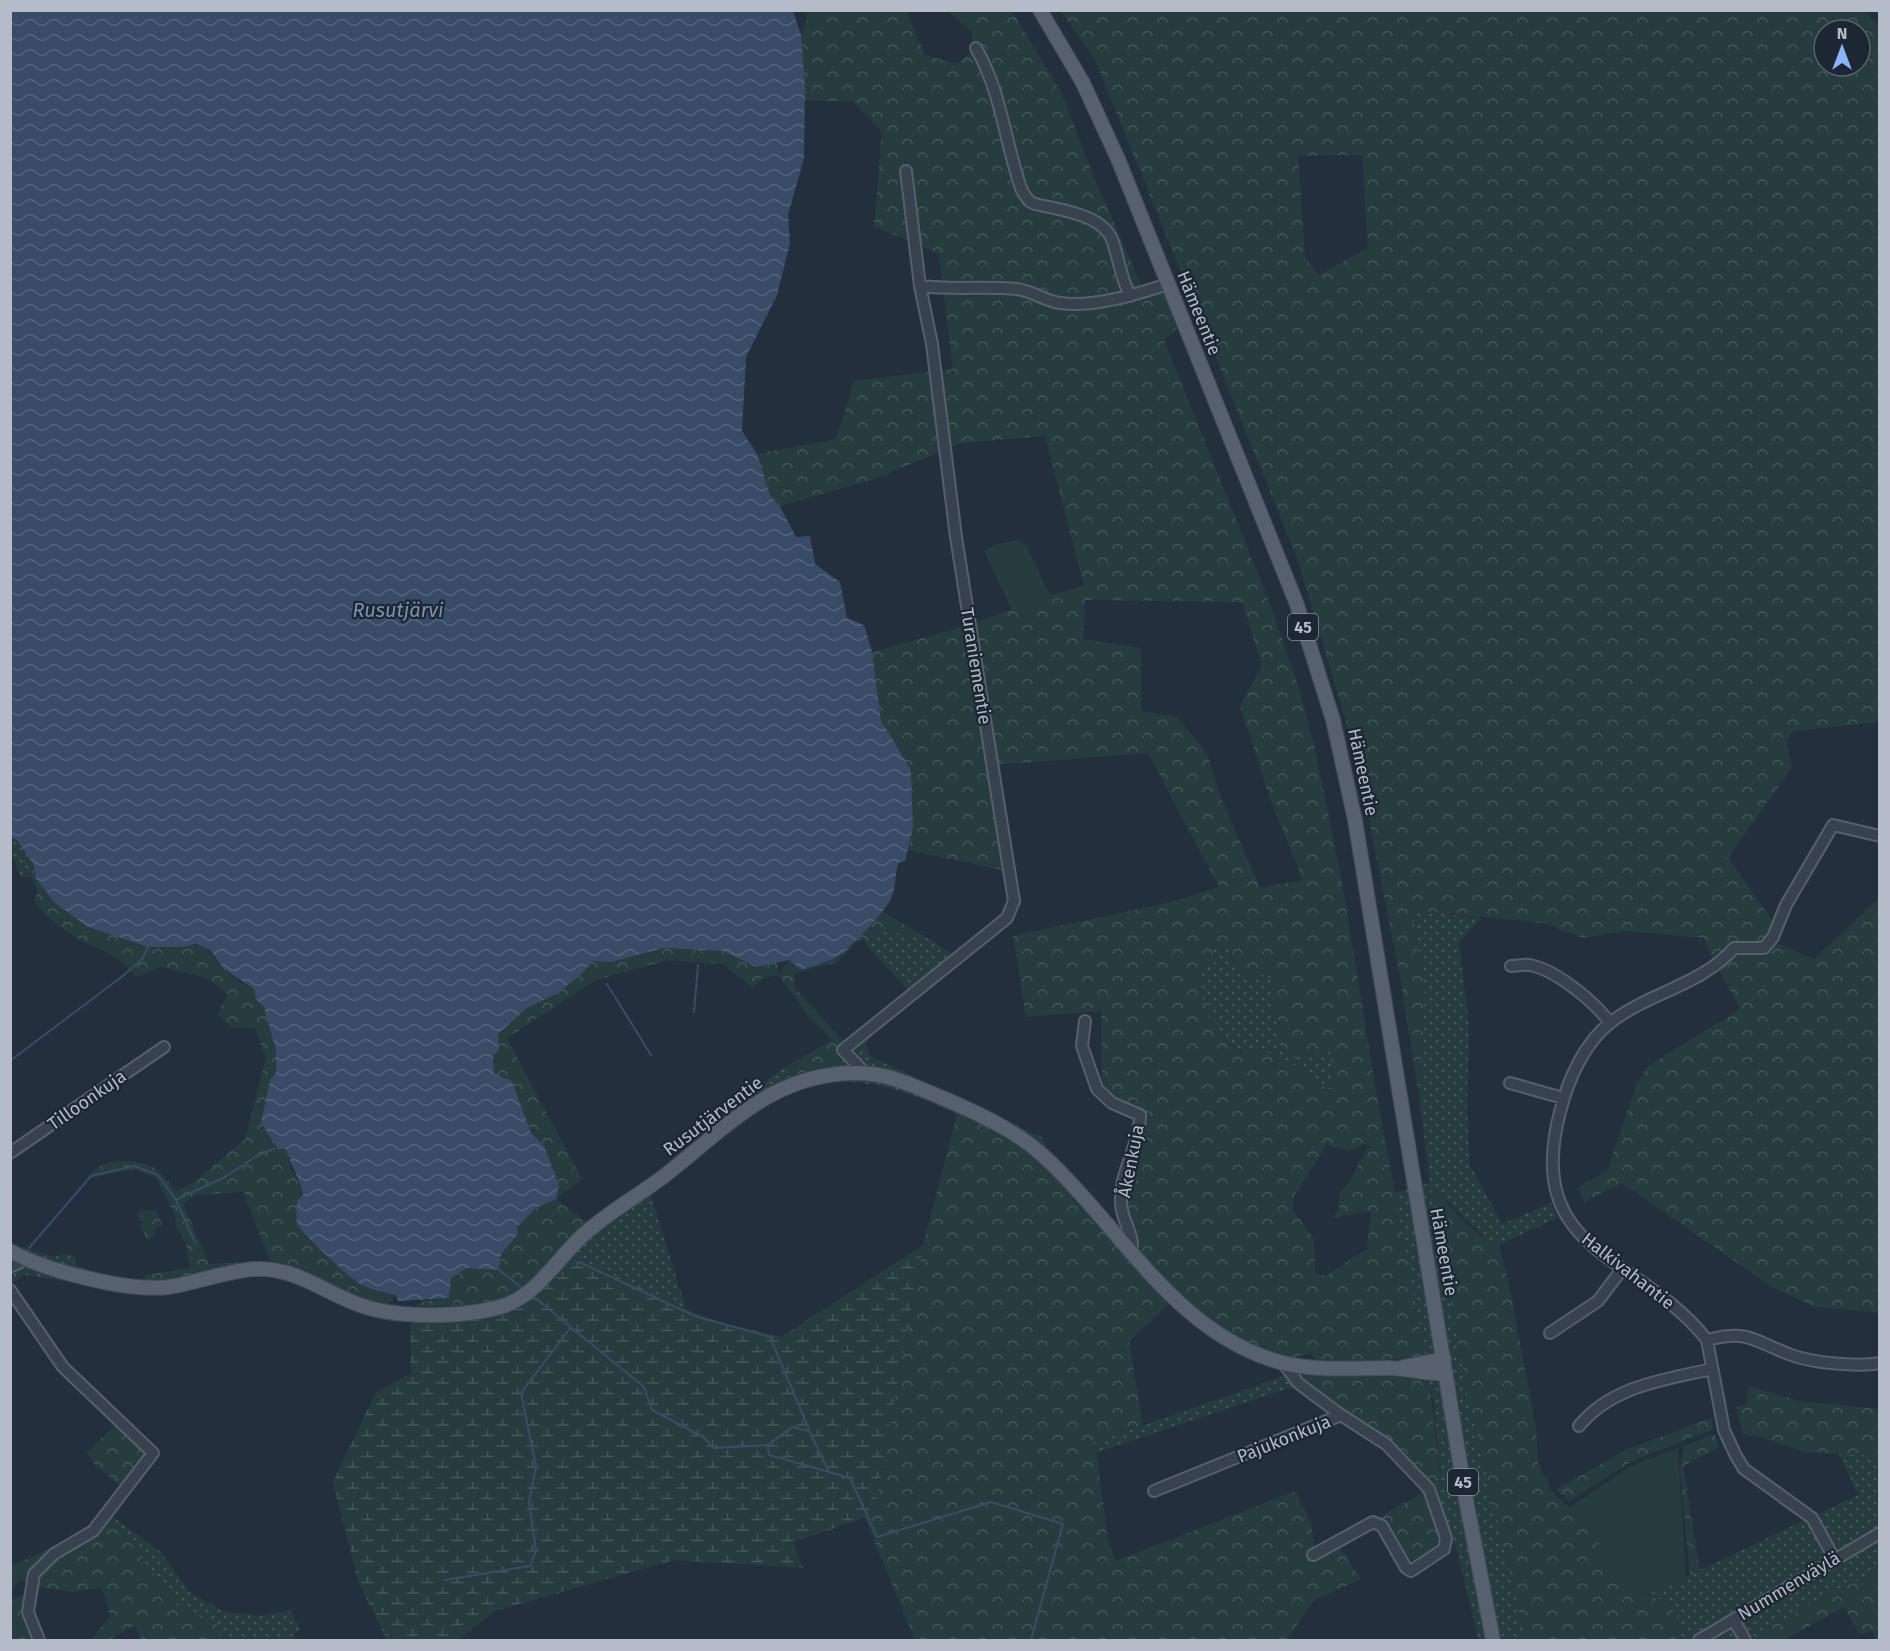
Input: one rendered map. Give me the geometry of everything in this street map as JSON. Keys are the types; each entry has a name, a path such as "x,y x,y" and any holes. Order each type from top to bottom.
{"main road":[{"name":"Hämeentie","path":"1040,10 1083,83 1113,148 1296,603 1334,720 1360,847 1466,1500 1493,1641"},
{"name":"Rusutjärventie","path":"10,1251 26,1259 81,1276 150,1287 165,1288 253,1269 285,1270 361,1306 416,1315 466,1313 503,1306 534,1287 597,1222 666,1174 764,1097 809,1078 835,1073 865,1072 887,1077 940,1097 1022,1138 1076,1188 1159,1285 1190,1313 1238,1345 1284,1364 1398,1368 1431,1374 1445,1366"},
{"name":"Hämeentie","path":"1484,1591 1501,1641"}],"street":[{"path":"976,48 985,63 1000,105 1022,191 1029,201 1035,204 1079,215 1100,225 1112,239 1123,281 1130,296"},
{"name":"Turaniementie","path":"865,1072 857,1061 843,1050 1007,918 1014,901 952,507 933,344 920,286 906,171"},
{"path":"920,286 1017,289 1063,303 1130,296 1168,284"},
{"name":"Halkivahantie","path":"1707,1340 1677,1308 1592,1248 1575,1229 1558,1200 1553,1156 1555,1130 1563,1098 1584,1053 1610,1023 1631,1009 1714,966 1734,948 1764,948 1773,937 1786,905 1833,825 1880,836"},
{"path":"1511,966 1529,965 1575,988 1610,1023"},
{"name":"Åkenkuja","path":"1085,1021 1082,1046 1097,1089 1112,1103 1140,1115 1121,1199 1124,1219 1133,1237 1132,1253"},
{"name":"Tilloonkuja","path":"10,1153 164,1047"},
{"path":"1510,1083 1563,1098"},
{"path":"11,1266 26,1259"},
{"path":"1550,1333 1598,1301 1622,1269"},
{"path":"10,1290 63,1367 153,1453 93,1531 54,1554 34,1574 28,1612 39,1641"},
{"path":"1834,1558 1817,1526 1804,1511 1744,1469 1724,1430 1707,1340 1739,1334 1761,1340 1794,1356 1867,1365 1880,1363"},
{"name":"Pajukonkuja","path":"1284,1364 1298,1383 1341,1415"},
{"path":"1579,1426 1590,1412 1629,1389 1712,1369"},
{"path":"1313,1555 1373,1522 1382,1526 1406,1568 1411,1571 1444,1549 1446,1538 1429,1489 1386,1444 1341,1415"},
{"name":"Pajukonkuja","path":"1154,1491 1341,1415"},
{"name":"Nummenväylä","path":"1699,1641 1834,1558 1880,1533"},
{"path":"1734,1620 1745,1641"}],"green space":[{"path":"1863,10 1872,18 1812,18 1812,78 1872,78 1872,18 1879,25 1879,722 1793,731 1786,741 1792,767 1728,858 1774,923 1762,943 1735,942 1714,963 1704,938 1625,931 1583,938 1543,923 1411,910 1425,988 1420,1102 1399,972 1357,759 1299,563 1095,60 1061,11","holes":["1362,155 1368,248 1319,275 1305,257 1298,156"]},
{"path":"807,11 907,11 925,55 957,64 972,52 972,32 948,11 1012,11 1062,94 1093,175 1146,296 1162,289 1177,328 1164,340 1269,601 1300,692 1315,749 1342,882 1375,1086 1425,1356 1377,1361 1316,1360 1311,1354 1288,1358 1258,1355 1170,1303 1129,1341 1143,1425 1095,1442 1108,1541 1116,1561 1295,1491 1311,1523 1315,1550 1337,1544 1361,1579 1313,1601 1287,1640 915,1640 870,1531 923,1246 957,1114 961,1109 1020,1140 1133,1248 1123,1199 1144,1114 1102,1090 1101,1011 1026,1017 1013,936 1171,902 1219,887 1148,753 992,765 1007,871 908,850 913,828 911,770 881,720 872,652 966,626 1050,595 1084,586 1045,436 961,443 875,479 780,506 770,495 757,454 836,439 854,381 953,369 939,254 874,226 882,132 854,102 805,100 801,35 807,20","holes":["1085,600 1242,602 1262,666 1240,705 1270,799 1303,880 1260,888 1219,793 1207,753 1177,717 1142,711 1141,648 1083,639","1228,948 1240,976 1252,977 1260,973 1273,979 1273,1013 1279,1020 1277,1038 1286,1056 1300,1060 1303,1055 1330,1052 1335,1088 1328,1089 1288,1062 1256,1047 1243,1053 1215,1032 1216,1019 1209,1017 1211,1004 1203,1002 1201,968 1218,961 1213,949","1364,1144 1370,1147 1349,1183 1339,1192 1339,1209 1333,1218 1371,1211 1367,1249 1325,1276 1315,1272 1314,1239 1293,1210 1294,1196 1327,1145 1349,1151"]},
{"path":"1019,540 1026,545 1050,595 1012,611 984,551 997,544"},
{"path":"10,837 18,841 35,865 21,878 11,852"},
{"path":"35,865 36,878 182,947 198,945 203,947 232,976 254,989 271,1026 275,1045 276,1064 270,1080 291,1170 300,1180 306,1238 343,1267 353,1280 363,1286 396,1295 387,1307 412,1310 420,1302 449,1298 451,1277 467,1268 499,1270 501,1254 518,1234 517,1228 536,1208 556,1199 589,1224 531,1297 410,1318 269,1267 270,1260 243,1192 195,1195 183,1203 209,1264 261,1261 262,1267 216,1277 145,1284 145,1275 190,1268 186,1245 175,1224 176,1218 156,1178 134,1169 87,1179 100,1166 117,1161 127,1161 146,1164 154,1168 177,1191 194,1182 245,1139 266,1058 255,1028 232,1028 217,1014 228,995 206,978 162,967 135,977 122,962 77,938 54,922 34,902 38,891 31,877 21,878"},
{"path":"1879,898 1879,1313 1815,1307 1770,1286 1622,1183 1584,1202 1577,1188 1607,1171 1637,1083 1648,1066 1740,1009 1718,968 1738,952 1775,942 1814,959"},
{"path":"1411,910 1481,918 1459,943 1469,1026 1467,1110 1470,1165 1502,1224 1551,1203 1557,1218 1499,1245 1489,1242 1431,1185 1468,1398 1526,1640 1479,1640 1455,1543 1431,1497 1433,1489 1442,1488 1434,1405 1394,1193 1430,1183 1420,1102 1425,988"},
{"path":"882,911 924,936 879,931 856,943 837,962 794,974 795,988 845,1043 858,1068 800,1075 782,1069 832,1040 806,1013 779,975 762,978 753,988 722,964 668,960 596,980 507,1038 582,1179 556,1199 544,1146 531,1133 512,1081 494,1075 493,1055 498,1051 498,1034 527,1008 556,994 582,974 592,961 611,962 664,948 723,951 756,967 777,962 779,974 789,960 834,958"},
{"path":"879,931 924,936 961,959 914,997 862,940"},
{"path":"1229,948 1232,961 1273,979 1273,1013 1279,1019 1277,1038 1303,1055 1330,1052 1335,1089 1328,1089 1288,1062 1244,1053 1215,1032 1203,1003 1201,968 1218,961 1213,949"},
{"path":"869,1033 866,1046 870,1056 1043,1138 1049,1155 961,1109 957,1114 915,1096 887,1088 842,1082 840,1078 829,1078 776,1096 731,1133 725,1133 650,1192 686,1309 570,1255 644,1185 733,1114 730,1109 782,1069 800,1075 839,1047"},
{"path":"1430,1184 1470,1227 1489,1241 1499,1245 1510,1289 1536,1428 1538,1463 1552,1491 1595,1534 1604,1550 1605,1581 1643,1592 1666,1605 1675,1613 1680,1624 1681,1637 1675,1640 1526,1640 1468,1398"},
{"path":"142,1210 156,1211 163,1226 156,1228 156,1234 147,1240 140,1225 144,1222 139,1220 138,1214"},
{"path":"11,1243 54,1257 66,1254 75,1256 75,1265 92,1271 90,1285 24,1275 11,1284"},
{"path":"923,1245 870,1531 865,1518 793,1542 803,1568 674,1560 495,1611 458,1640 387,1640 358,1581 333,1482 376,1392 411,1374 410,1318 499,1311 570,1255 711,1320 781,1337"},
{"path":"1299,1371 1384,1373 1429,1378 1442,1488 1440,1491 1433,1490 1431,1497 1455,1543 1409,1575 1378,1518 1427,1490 1390,1450 1290,1374"},
{"path":"1290,1374 1299,1385 1096,1453 1095,1442"},
{"path":"1748,1386 1799,1401 1879,1409 1879,1456 1805,1452 1760,1437 1743,1434 1736,1407 1747,1404"},
{"path":"1711,1418 1714,1429 1632,1461 1569,1501 1556,1489 1628,1449"},
{"path":"118,1423 150,1455 123,1489 95,1465 87,1452"},
{"path":"1715,1434 1719,1447 1683,1466 1700,1571 1690,1576 1680,1468 1684,1446"},
{"path":"1678,1448 1686,1578 1649,1594 1605,1581 1603,1556 1597,1540 1569,1508 1631,1466"},
{"path":"1838,1452 1879,1456 1879,1572 1835,1591 1762,1631 1766,1640 1675,1640 1681,1637 1663,1601 1649,1594 1858,1495"},
{"path":"109,1514 162,1553 189,1592 224,1612 262,1616 290,1610 301,1629 294,1635 298,1640 218,1640 220,1626 178,1607"},
{"path":"109,1514 178,1607 220,1626 218,1640 142,1640 134,1626 111,1640 91,1640 110,1616 102,1588 73,1592 34,1586 37,1575"},
{"path":"74,1537 30,1584 19,1580 11,1592 11,1566"},
{"path":"1879,1572 1879,1640 1876,1640 1872,1631 1860,1635 1844,1607 1783,1640 1766,1640 1761,1631 1835,1591"},
{"path":"27,1595 36,1640 11,1640 11,1598"}],"water":[{"name":"Rusutjärvi","path":"11,10 793,11 801,35 805,87 804,158 788,215 790,243 777,295 746,357 742,431 757,454 770,495 780,506 796,537 810,536 815,564 840,582 847,618 864,625 872,652 881,720 911,770 913,828 905,861 898,863 893,894 887,906 856,940 829,961 802,970 789,960 756,967 723,951 664,948 611,962 592,961 582,974 556,994 527,1008 498,1034 498,1051 493,1056 494,1074 512,1081 531,1133 544,1146 559,1185 556,1199 536,1208 517,1227 518,1234 501,1254 499,1270 467,1268 451,1277 449,1298 398,1301 396,1295 364,1286 327,1256 297,1224 297,1201 303,1195 300,1183 286,1149 278,1149 261,1123 270,1080 276,1072 276,1050 264,1007 256,999 254,989 224,969 210,950 196,944 182,947 148,947 88,927 54,902 36,878 34,865 18,841 11,837"}],"waterway":[{"path":"10,1061 124,975 142,959 148,947"},
{"path":"694,1012 698,965"},
{"path":"607,984 651,1055"},
{"path":"29,1248 91,1176 134,1166 158,1175 176,1200 225,1177 258,1155 274,1149"},
{"path":"176,1200 195,1242"},
{"path":"579,1262 695,1316 770,1337 809,1429"},
{"path":"499,1270 521,1287"},
{"path":"534,1297 644,1387 652,1410 703,1437 714,1448 768,1445 792,1427 809,1431 829,1472 850,1478 877,1537 991,1502 1063,1524 1031,1640"},
{"path":"445,1580 530,1566 536,1551 529,1502 536,1467 521,1393 571,1327"},
{"path":"768,1446 769,1455 829,1472"}]}
